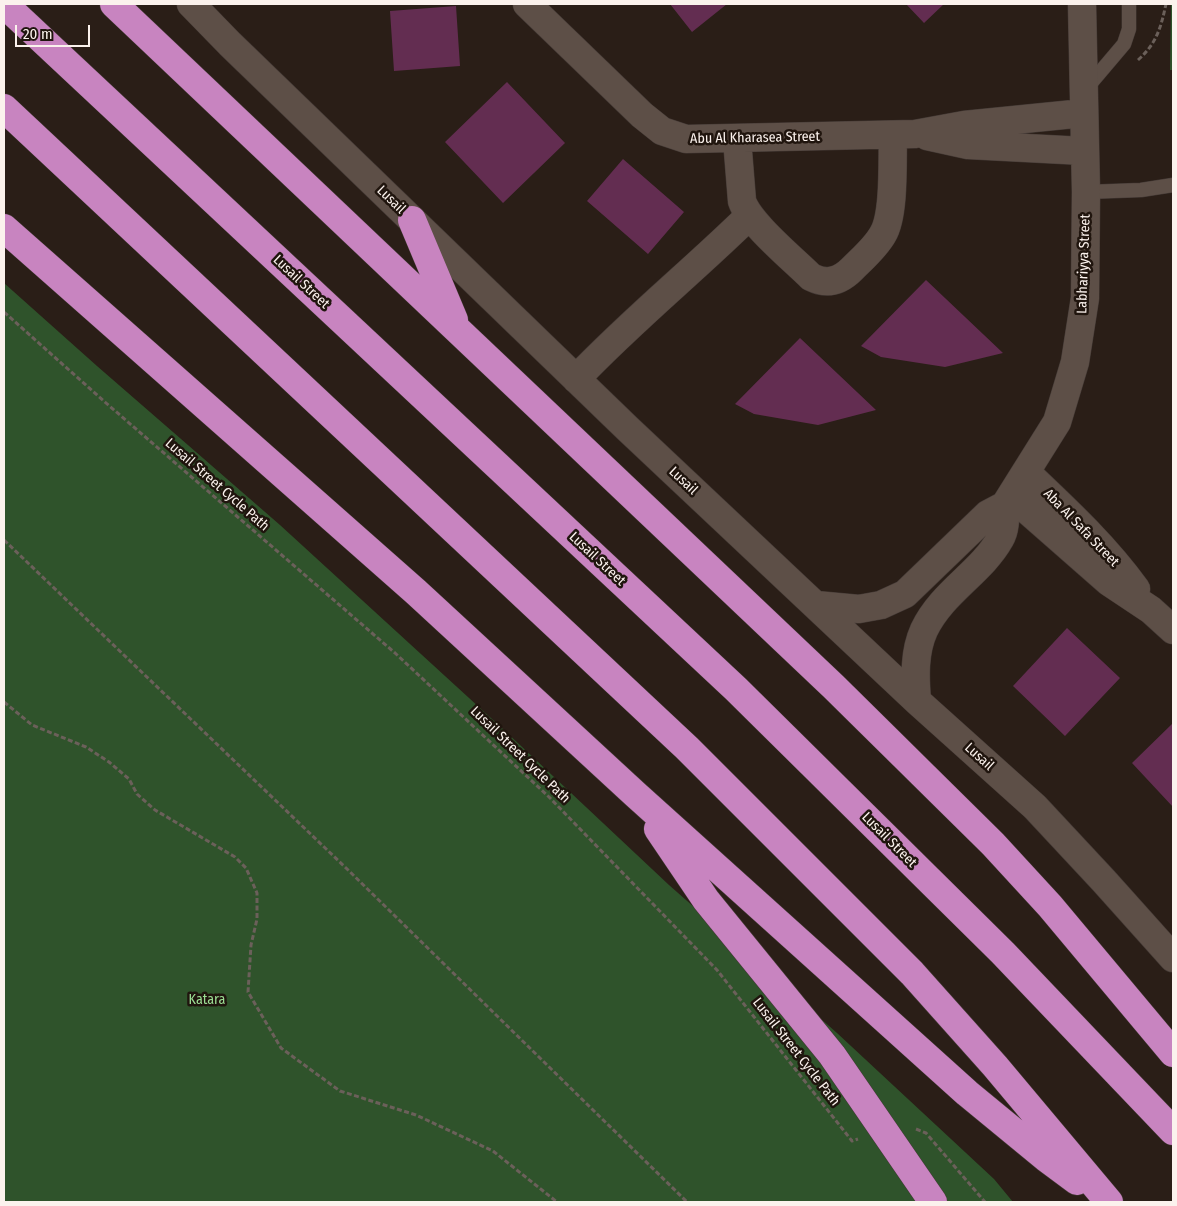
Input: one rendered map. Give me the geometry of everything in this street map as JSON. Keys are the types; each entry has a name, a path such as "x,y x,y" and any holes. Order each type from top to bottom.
{"highway":[{"name":"Lusail Street","path":"4,4 736,689 1003,953 1173,1131"},
{"path":"115,4 834,687 993,844 1056,912 1173,1053"},
{"path":"4,108 687,748 912,972 995,1066 1108,1202"},
{"path":"412,220 459,331"},
{"path":"4,228 416,592 635,794 967,1093 1046,1158 1108,1202"},
{"path":"4,235 35,256"},
{"path":"635,794 706,900 832,1055 933,1202"}],"street":[{"name":"Lusail","path":"191,4 230,44 576,378 917,702 1035,807 1173,958"},
{"name":"Abu Al Kharasea Street","path":"528,4 642,115 662,131 686,139 904,134 964,125 1083,102"},
{"name":"Labhariyya Street","path":"917,702 915,672 924,630 940,603 985,558 1000,538 1008,501 1057,422 1075,362 1085,298 1086,192 1082,4"},
{"name":"Abu Al Kharasea Street","path":"904,134 968,145 1084,151"},
{"path":"738,139 742,201 745,210 811,277 820,281 830,282 840,279 884,234 888,222 904,134"},
{"path":"576,378 604,349 719,246 749,216"},
{"name":"Aba Al Safa Street","path":"1026,472 1087,530 1124,573 1151,610"},
{"name":"Labhariyya Street","path":"816,605 859,609 880,605 905,594 988,514 1008,501"},
{"name":"Aba Al Safa Street","path":"1008,501 1109,582 1151,610 1173,630"}],"lane":[{"path":"1083,102 1124,44 1130,29 1129,4"},
{"path":"1086,192 1141,190 1173,185"}],"path":[{"name":"Lusail Street Cycle Path","path":"4,312 120,416 395,653 549,797 717,970 852,1141 902,1123 926,1133 985,1202"},
{"path":"4,540 346,868 687,1202"},
{"path":"4,702 32,725 86,747 109,762 129,779 137,794 155,810 235,857 246,868 257,893 257,919 251,944 248,992 282,1048 340,1091 416,1115 493,1151 557,1202"}],"green space":[{"path":"1171,4 1173,4 1173,70 1170,70"},
{"name":"Katara","path":"4,283 280,525 504,730 669,885 837,1033 994,1179 1013,1202 4,1202"}],"building":[{"path":"670,4 727,4 692,32"},
{"path":"906,4 944,4 924,23"},
{"path":"456,6 460,66 394,71 390,11"},
{"path":"507,82 565,143 503,203 445,142"},
{"path":"623,159 684,212 648,254 587,201"},
{"path":"926,280 1003,353 945,367 881,357 861,346"},
{"path":"800,338 876,410 818,425 754,414 735,404"},
{"path":"1067,628 1120,678 1065,736 1013,686"},
{"path":"1173,723 1173,807 1132,763"}]}
